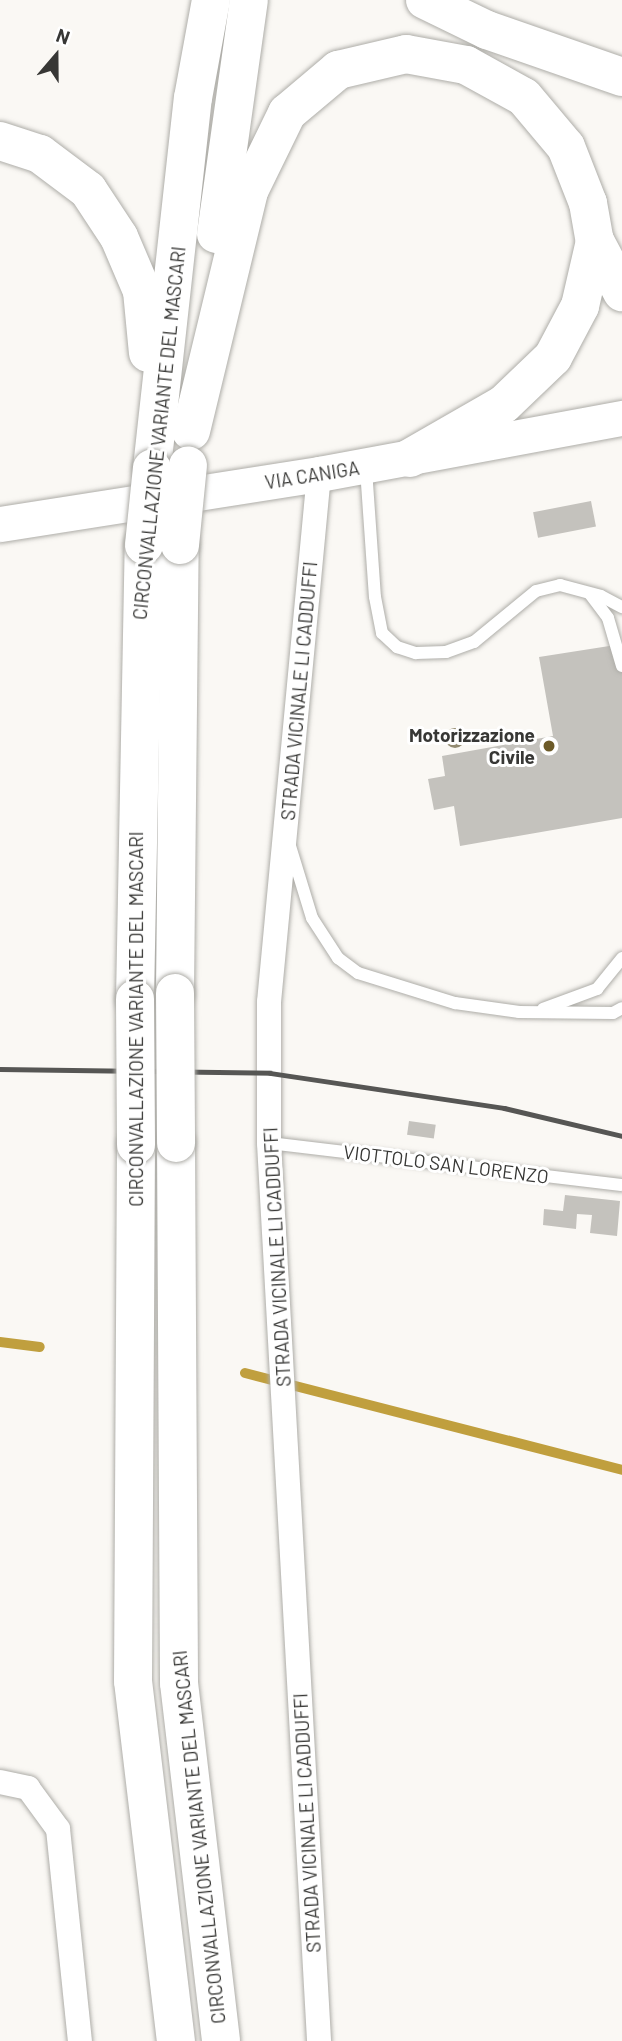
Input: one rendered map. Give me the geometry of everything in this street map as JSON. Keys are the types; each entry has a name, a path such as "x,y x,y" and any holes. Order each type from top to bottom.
{"highway":[{"name":"CIRCONVALLAZIONE VARIANTE DEL MASCARI","path":"176,2041 133,1681 135,999 162,545 172,449 193,98 211,0"},
{"name":"CIRCONVALLAZIONE VARIANTE DEL MASCARI","path":"172,449 249,0"},
{"path":"425,0 487,30 622,77"},
{"path":"172,449 249,191 287,113 338,70 406,54 466,65 524,97 566,147 588,203 595,241 622,292"},
{"path":"0,141 40,154 88,190 120,237 142,291 172,449"},
{"path":"410,458 504,404 553,357 580,306 595,241"},
{"name":"CIRCONVALLAZIONE VARIANTE DEL MASCARI","path":"162,545 175,993 179,1683 221,2041"}],"street":[{"name":"VIA CANIGA","path":"0,524 365,466 622,418"},
{"name":"STRADA VICINALE LI CADDUFFI","path":"318,474 269,1002 269,1143 320,2041"},
{"path":"0,1782 28,1788 58,1829 80,2041"}],"lane":[{"path":"365,466 375,597 382,633 397,647 416,653 446,652 474,642 536,591 561,585 585,591 622,607"},
{"path":"585,591 608,618 622,666"},
{"path":"285,830 312,918 338,958 358,974 455,1003 519,1012 613,1013 622,1008"},
{"path":"519,1012 552,1007 597,989 622,958"},
{"name":"VIOTTOLO SAN LORENZO","path":"269,1143 622,1185"}],"building":[{"path":"591,501 596,527 538,538 533,512"},
{"name":"Motorizzazione Civile","path":"622,644 622,818 460,846 454,806 434,810 428,779 445,776 442,756 553,736 539,657"},
{"path":"409,1121 436,1125 434,1139 407,1135"},
{"path":"565,1195 620,1201 617,1236 590,1233 592,1215 577,1214 576,1229 543,1225 544,1209 563,1211"}],"waterway":[{"path":"0,1342 40,1347"},
{"path":"245,1373 622,1470"}],"railway":[{"path":"0,1069 270,1073 504,1108 622,1136"}],"place":[{"name":"Motorizzazione Civile","path":"549,746"}]}
